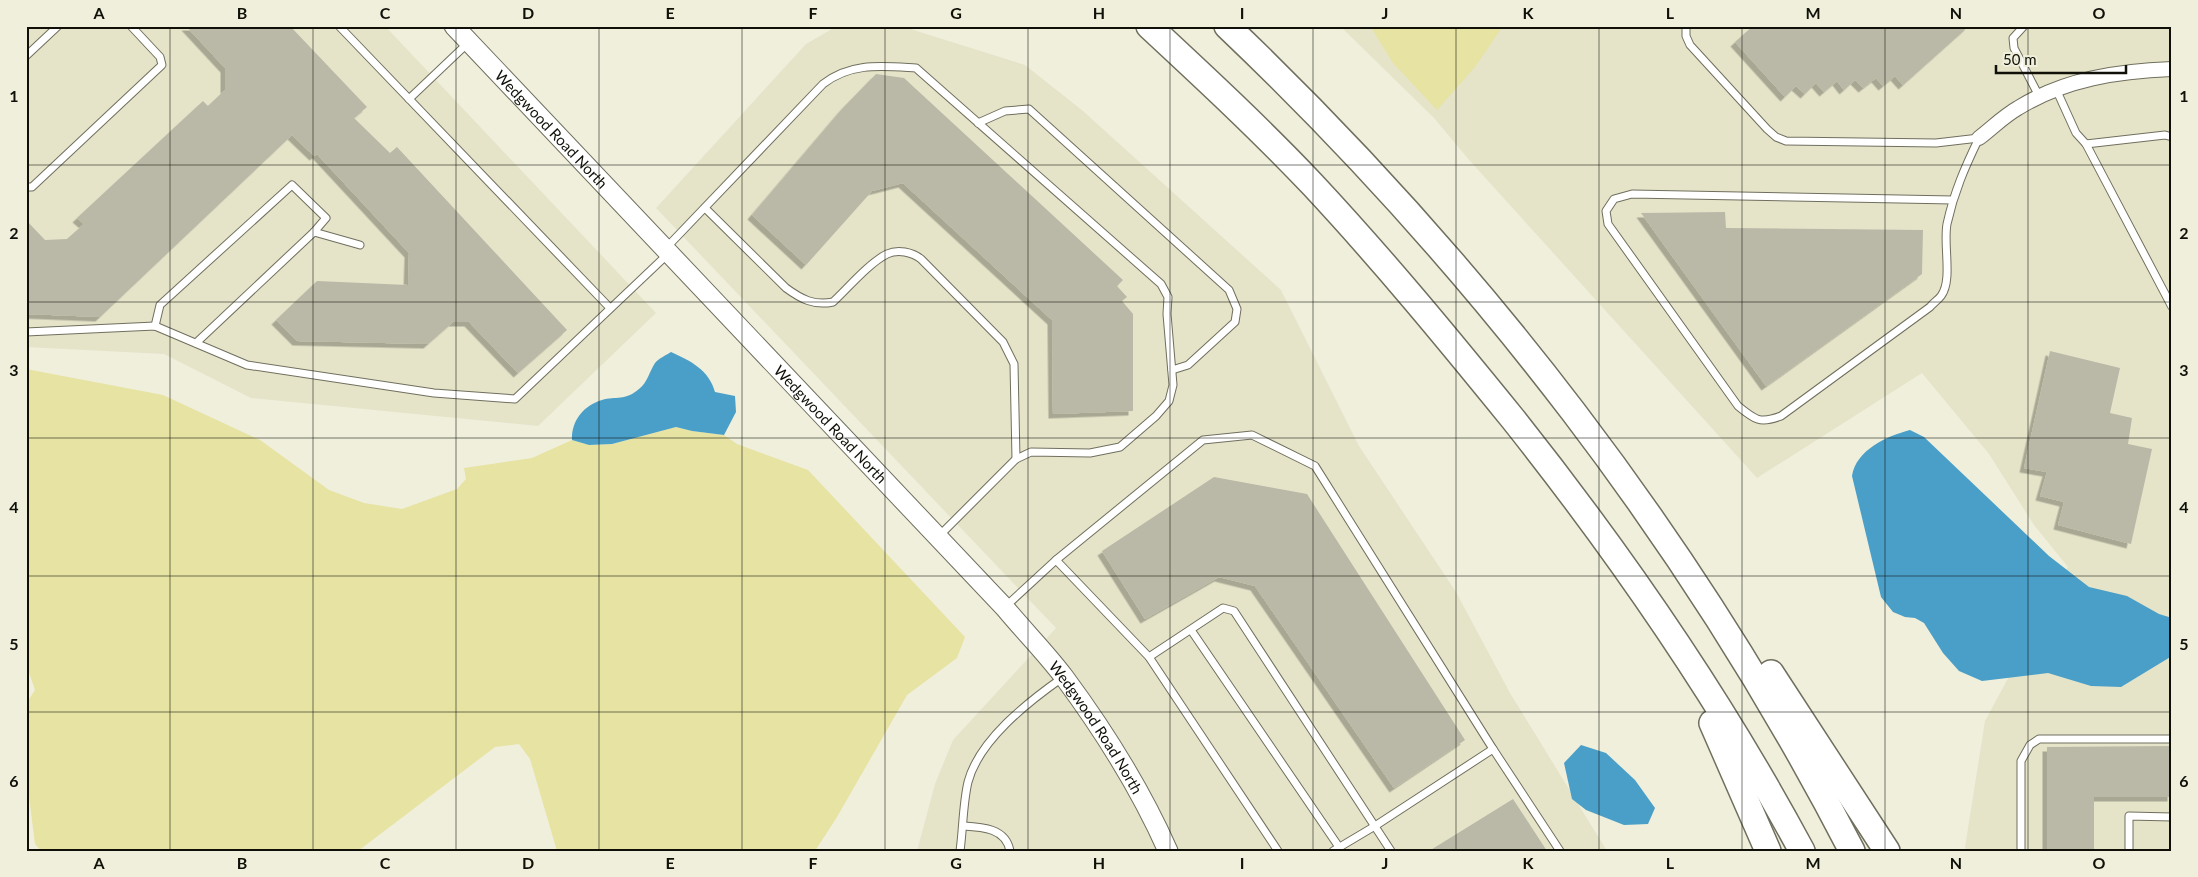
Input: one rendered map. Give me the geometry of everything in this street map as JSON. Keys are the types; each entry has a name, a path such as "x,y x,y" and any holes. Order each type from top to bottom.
{"highway":[{"path":"1149,26 1210,83 1312,184 1447,337 1567,488 1676,640 1774,799 1802,851"},
{"path":"1227,26 1330,127 1421,226 1516,337 1583,424 1714,586 1887,851"},
{"path":"1583,424 1689,573 1767,698 1852,851"},
{"path":"1676,640 1768,851"}],"street":[{"name":"Wedgwood Road North","path":"454,26 1005,608 1064,677 1109,742 1153,816 1168,851"},
{"path":"1979,138 2016,108 2056,88 2093,77 2136,70 2172,69"}],"lane":[{"path":"26,56 58,26"},
{"path":"26,187 32,187 162,65 160,56 131,26"},
{"path":"339,26 610,308"},
{"path":"1686,26 1686,36 1690,45 1767,129 1776,137 1786,141 1936,143 1979,138"},
{"path":"2024,26 2013,38 2014,48 2039,96"},
{"path":"410,99 469,42"},
{"path":"26,332 155,326 247,365 434,394 516,400 668,250 822,84 837,73 873,66 916,68 1161,284 1168,297 1167,314 1173,385 1169,401 1156,416 1120,447 1090,453 1031,452 1016,459 938,537"},
{"path":"2056,88 2076,133 2086,144 2172,307"},
{"path":"978,123 1005,111 1029,108 1230,290 1237,309 1235,322 1188,365 1172,370"},
{"path":"2086,144 2166,135 2172,137"},
{"path":"1953,200 1632,194 1614,199 1606,211 1608,224 1738,406 1752,418 1766,422 1788,410 1940,296 1946,286 1947,227 1953,200 1959,178 1979,138"},
{"path":"155,326 160,305 292,185 326,218 314,232 196,343"},
{"path":"705,208 786,288 801,298 812,302 823,304 833,302 887,254 913,253 1003,342 1014,364 1016,459"},
{"path":"314,232 360,245"},
{"path":"1005,608 1056,560 1203,440 1252,436 1315,466 1492,749 1560,851"},
{"path":"1056,560 1149,657 1278,851"},
{"path":"1149,657 1223,608 1234,611 1391,851"},
{"path":"1190,630 1336,849 1375,826 1492,749"},
{"path":"960,851 968,781 986,745 1037,696 1064,677"},
{"path":"2021,851 2022,761 2030,745 2039,739 2172,739"},
{"path":"2129,851 2129,816 2172,817"},
{"path":"963,826 991,828 1009,844 1010,851"}],"shaded area":[{"path":"26,26 385,26 656,313 538,426 251,398 164,354 26,347"},
{"path":"837,26 901,26 1025,65 1083,111 1281,290 1359,446 1456,592 1510,693 1607,851 917,851 935,784 953,740 1056,628 656,208 806,44"},
{"path":"1340,26 2172,26 2172,851 1966,851 1965,847 1985,721 2068,567 2034,525 1989,454 1922,373 1757,478 1470,161 1434,118"},
{"path":"1370,26 1503,26 1475,67 1437,110 1393,63"},
{"path":"26,369 163,395 260,440 329,490 364,503 402,509 457,489 466,479 464,468 532,458 572,440 589,445 612,444 676,427 724,435 737,444 808,470 965,637 957,658 907,695 837,817 815,851 557,851 530,759 519,744 495,747 358,851 41,851 35,844 26,773 26,704 35,690 26,664"}],"water":[{"path":"671,352 704,372 715,392 735,396 736,412 724,435 676,427 612,444 589,445 572,440 576,420 584,410 596,402 625,397 634,393 644,383 656,362"},
{"path":"1910,430 1924,437 2049,556 2089,587 2127,596 2159,614 2172,618 2172,656 2121,687 2091,686 2048,673 1982,681 1959,671 1943,653 1924,623 1915,618 1905,617 1893,612 1881,597 1852,476 1855,467 1866,452 1883,440"},
{"path":"1581,745 1606,753 1635,780 1655,808 1648,824 1624,825 1586,810 1572,799 1564,763"}],"building":[{"path":"186,26 290,26 367,107 354,118 390,153 397,147 567,330 518,373 469,322 453,322 428,344 297,341 276,320 317,281 408,285 409,253 317,154 314,156 292,135 100,317 26,314 26,220 45,240 67,239 84,224 77,218 203,101 208,106 225,90 225,68"},
{"path":"1753,26 1969,26 1903,85 1895,76 1883,86 1876,78 1863,88 1855,80 1844,90 1837,81 1824,92 1816,83 1805,94 1796,86 1785,97 1735,42"},
{"path":"876,74 904,78 1123,280 1117,286 1127,297 1122,301 1133,314 1133,411 1053,414 1052,320 903,183 872,191 806,265 752,215 843,108"},
{"path":"1725,212 1726,228 1923,230 1922,274 1766,386 1641,213"},
{"path":"2050,351 2120,368 2110,413 2132,418 2128,444 2152,449 2131,544 2058,525 2064,502 2040,496 2047,472 2024,468"},
{"path":"1214,477 1307,494 1465,740 1394,788 1255,586 1219,577 1145,619 1102,551"},
{"path":"2172,746 2172,797 2094,797 2094,851 2047,851 2047,747"},
{"path":"1513,799 1547,851 1429,851"}]}
